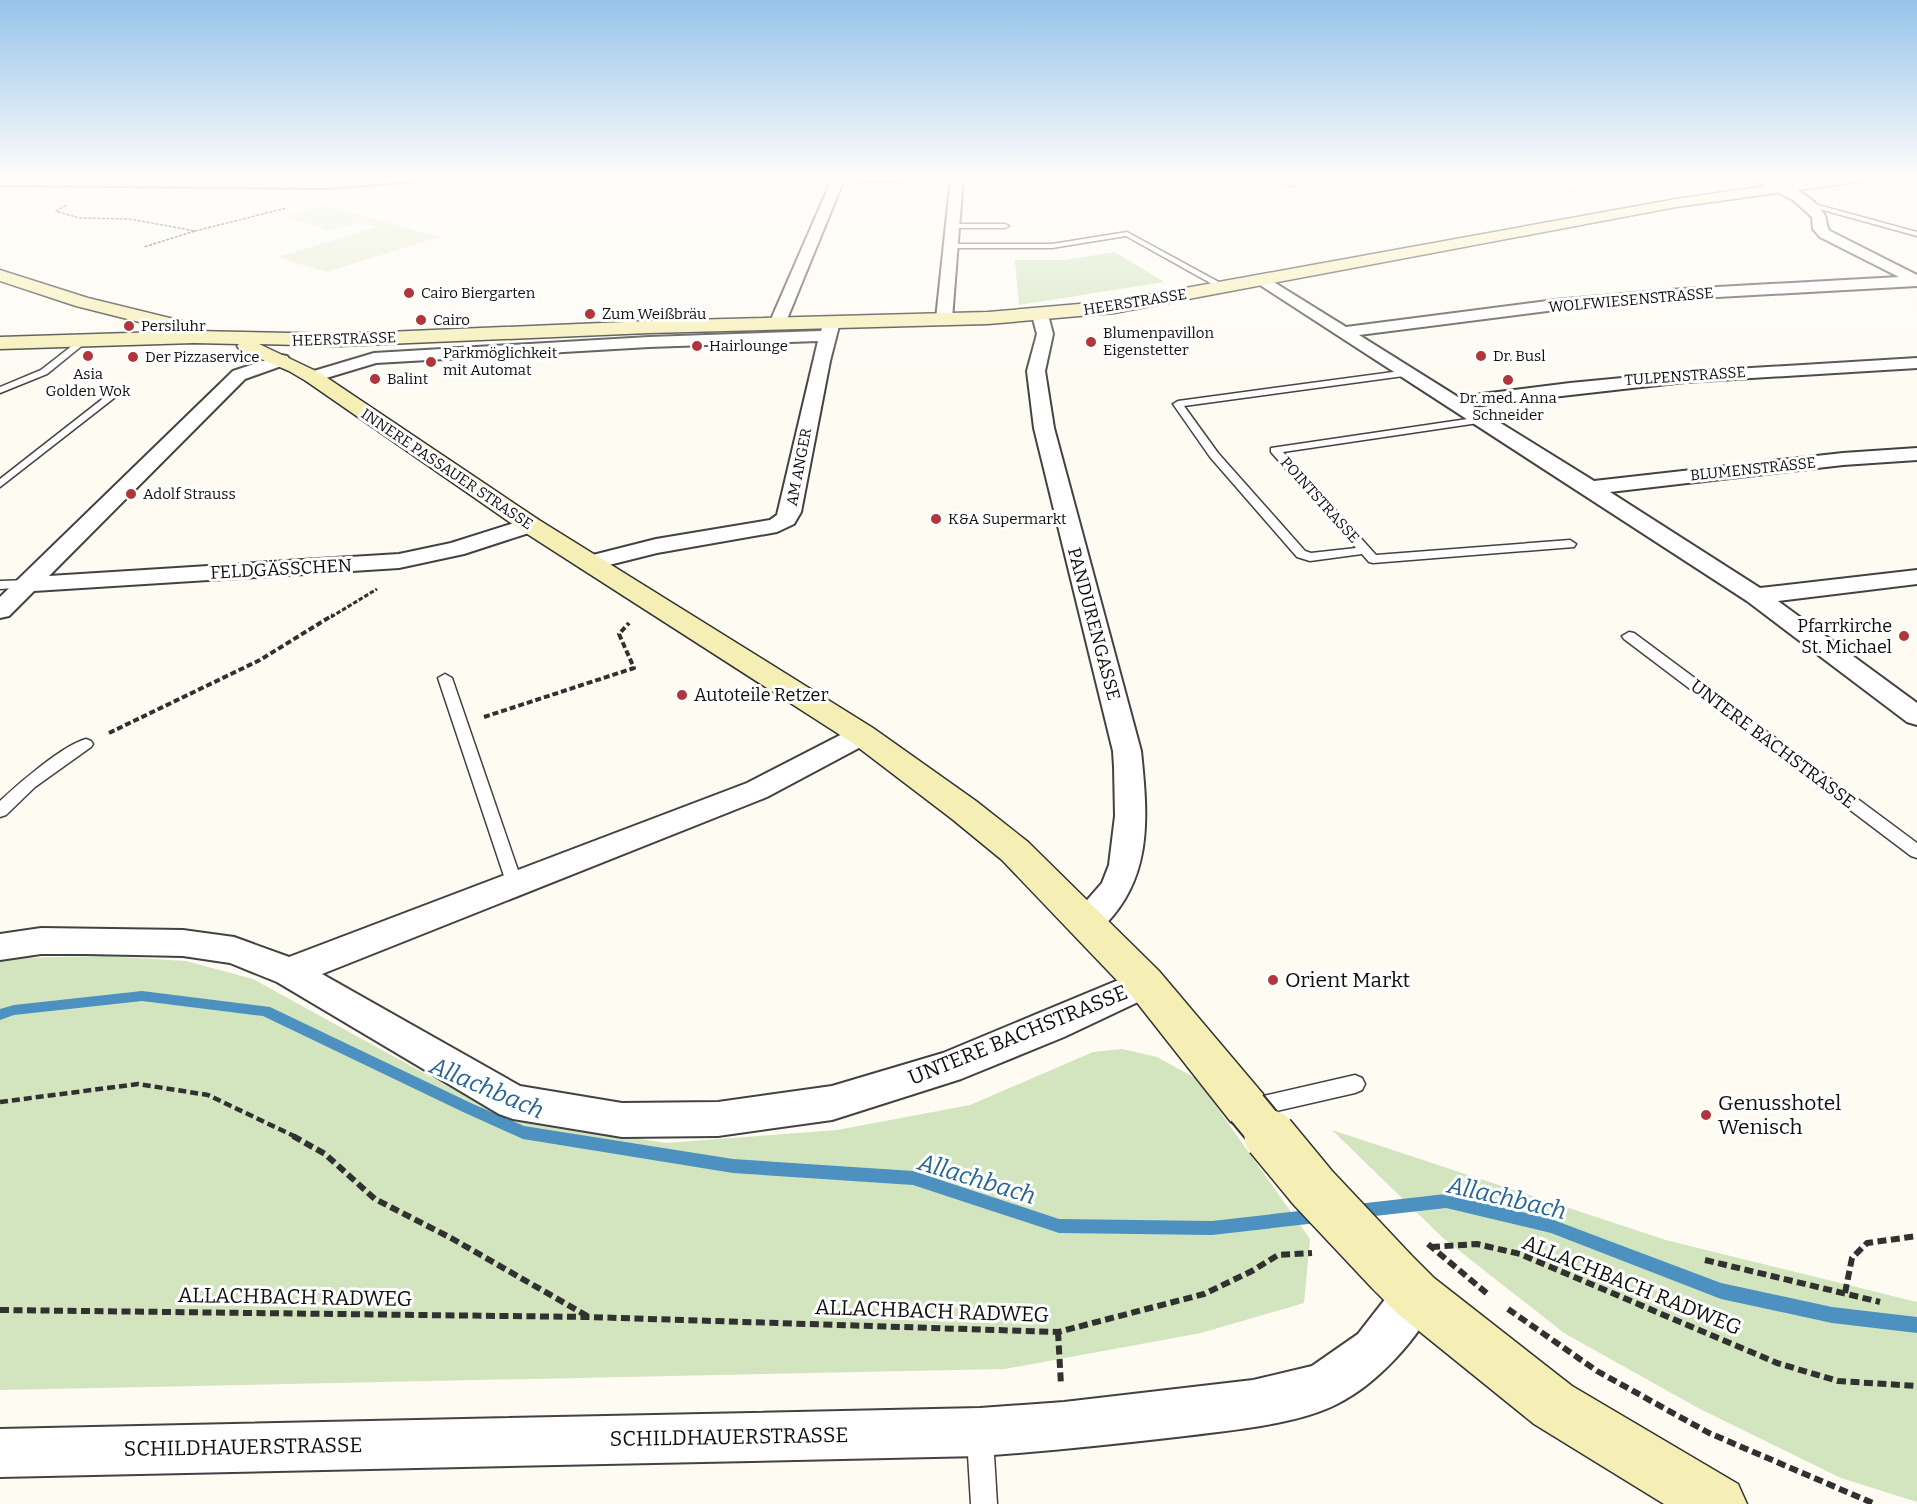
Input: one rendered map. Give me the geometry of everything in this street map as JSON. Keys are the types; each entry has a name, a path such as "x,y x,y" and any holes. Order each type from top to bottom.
{"street":[{"path":"777,324 809,247"},
{"path":"944,320 951,247"},
{"name":"HEERSTRASSE","path":"223,338 339,340 464,334 649,334 830,329 1040,315 1114,307 1441,247"},
{"path":"1851,247 1917,281"},
{"name":"INNERE PASSAUER STRASSE","path":"0,274 73,300 223,338 281,360 312,377 530,525 862,735 916,773 1015,851 1145,983 1313,1188 1409,1272 1553,1406 1718,1504"},
{"path":"1262,281 1346,332 1756,596 1917,716"},
{"name":"WOLFWIESENSTRASSE","path":"1346,332 1555,305 1682,294 1917,281"},
{"path":"79,340 108,328 118,321 122,313"},
{"name":"PANDURENGASSE","path":"1040,315 1045,334 1036,371 1044,428 1126,751 1130,789 1130,827 1120,880 1086,924"},
{"name":"HEERSTRASSE","path":"312,377 374,358 456,353 777,324 830,329"},
{"name":"AM ANGER","path":"589,563 656,546 757,530 777,525 786,519 790,512 830,329"},
{"path":"456,353 464,334"},
{"path":"0,343 223,338"},
{"path":"339,340 374,358"},
{"path":"0,611 239,375 281,360"},
{"name":"TULPENSTRASSE","path":"1454,403 1642,379 1799,368 1917,363"},
{"name":"BLUMENSTRASSE","path":"1590,488 1843,459 1917,453"},
{"name":"FELDGÄSSCHEN","path":"28,584 399,561 456,549 530,525"},
{"path":"1756,596 1917,577"},
{"path":"289,972 660,830 757,790 862,735"},
{"name":"UNTERE BACHSTRASSE","path":"0,947 41,941 183,943 234,950 289,972 513,1102 622,1120 718,1119 832,1103 948,1068 1051,1026 1145,983"},
{"name":"SCHILDHAUERSTRASSE","path":"0,1453 980,1432 1064,1426 1253,1404 1322,1387 1374,1350 1409,1272"}],"lane":[{"path":"1151,247 1224,288"},
{"path":"0,390 44,372 79,340"},
{"path":"1365,550 1310,557 1301,555 1214,455 1178,404 1408,373"},
{"path":"0,484 113,395"},
{"name":"POINTSTRASSE","path":"1481,420 1275,450 1373,559 1570,544"},
{"path":"0,585 28,584"},
{"name":"UNTERE BACHSTRASSE","path":"1629,636 1917,852"},
{"path":"445,678 515,885"},
{"path":"0,811 13,797 54,764 86,744"},
{"path":"1247,1108 1355,1084"},
{"path":"980,1432 984,1504"}],"path":[{"path":"86,744 260,660 380,587"},
{"path":"460,724 634,668 619,634"},
{"name":"ALLACHBACH RADWEG","path":"0,1102 138,1084 208,1095 276,1126 326,1154 375,1199 452,1238 589,1317"},
{"path":"1845,1293 1852,1258 1867,1243 1917,1236"},
{"name":"ALLACHBACH RADWEG","path":"1409,1272 1477,1245 1520,1254 1777,1363 1838,1381 1917,1386"},
{"name":"ALLACHBACH RADWEG","path":"0,1310 589,1317 1058,1332 1204,1294 1252,1271 1278,1255 1324,1253"},
{"path":"1705,1260 1880,1302"},
{"path":"1490,1296 1597,1371 1709,1433 1875,1504"}],"green space":[{"path":"310,247 406,247 326,272 278,257"},
{"path":"1115,252 1164,282 1019,305 1015,260 1064,260"},
{"path":"105,956 186,961 253,979 453,1089 538,1122 666,1143 837,1130 970,1105 1093,1052 1122,1049 1157,1057 1197,1079 1310,1239 1304,1303 1201,1333 1005,1369 0,1390 0,960"},
{"path":"1332,1130 1666,1240 1917,1302 1917,1502 1841,1478 1698,1408 1564,1333 1443,1238"}],"waterway":[{"name":"Allachbach","path":"0,1015 14,1010 142,996 265,1011 523,1132 733,1166 913,1178 1059,1226 1212,1228 1317,1216"},
{"name":"Allachbach","path":"1357,1211 1446,1201 1551,1226 1721,1291 1832,1315 1917,1325"}],"place":[{"name":"Cairo Biergarten","path":"409,293"},
{"name":"Zum Weißbräu","path":"590,314"},
{"name":"Cairo","path":"421,320"},
{"name":"Persiluhr","path":"129,326"},
{"name":"Blumenpavillon Eigenstetter","path":"1091,342"},
{"name":"Hairlounge","path":"697,346"},
{"name":"Asia Golden Wok","path":"88,356"},
{"name":"Dr. Busl","path":"1481,356"},
{"name":"Der Pizzaservice","path":"133,357"},
{"name":"Parkmöglichkeit mit Automat","path":"431,362"},
{"name":"Balint","path":"375,379"},
{"name":"Dr. med. Anna Schneider","path":"1508,380"},
{"name":"Adolf Strauss","path":"131,494"},
{"name":"K&A Supermarkt","path":"936,519"},
{"name":"Pfarrkirche St. Michael","path":"1904,636"},
{"name":"Autoteile Retzer","path":"682,695"},
{"name":"Orient Markt","path":"1273,980"},
{"name":"Genusshotel Wenisch","path":"1706,1115"}]}
